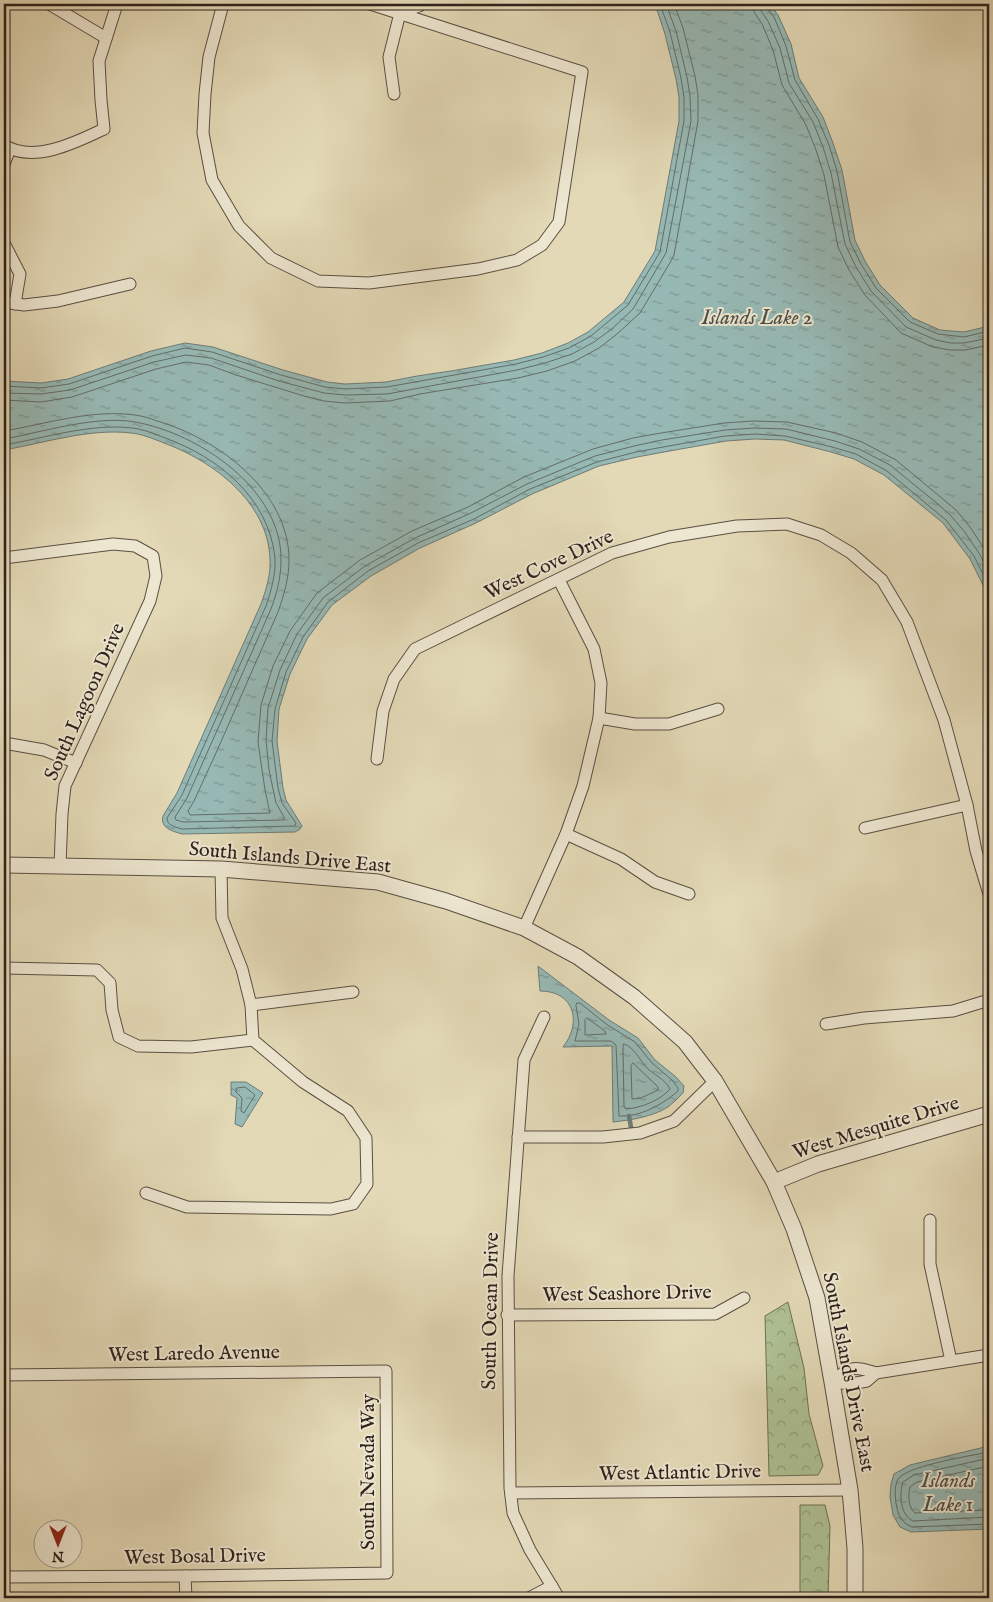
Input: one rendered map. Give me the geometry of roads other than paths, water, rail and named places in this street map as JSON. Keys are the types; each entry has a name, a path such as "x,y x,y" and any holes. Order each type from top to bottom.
{"street":[{"path":"49,4 106,38"},
{"path":"4,164 7,147 35,153 65,146 104,129 99,61 117,4"},
{"path":"223,4 209,57 203,133 212,180 239,226 271,258 318,281 369,283 478,269 517,260 542,245 559,222 582,72 398,9 370,4"},
{"path":"398,9 419,6 420,4"},
{"path":"394,94 388,57 398,9"},
{"path":"4,243 20,274 10,303 24,305 58,301 130,284"},
{"name":"West Cove Drive","path":"377,759 383,711 394,679 415,649 612,553 669,537 737,526 787,524 821,535 851,553 882,580 906,622 944,720 967,805 976,852 989,894"},
{"name":"South Lagoon Drive","path":"4,558 113,544 135,546 153,556 156,576 150,601 65,786 60,866"},
{"path":"524,928 566,834 583,786 599,718 601,683 594,649 559,580"},
{"path":"599,718 635,724 669,724 718,709"},
{"path":"4,743 44,750 76,763"},
{"path":"865,828 967,805"},
{"path":"566,834 621,859 654,882 689,894"},
{"name":"South Islands Drive East","path":"4,865 221,869 378,882 446,901 524,928 578,957 634,997 685,1042 715,1081 774,1182 794,1229 817,1298 850,1490 855,1548 855,1598"},
{"path":"221,869 222,918 242,969 251,1005 253,1040"},
{"path":"4,968 97,970 110,983 112,1010 119,1037 138,1046 191,1047 253,1040 303,1082 348,1111 366,1138 367,1184 353,1204 331,1209 187,1207 146,1193"},
{"path":"251,1005 353,992"},
{"path":"826,1024 864,1018 953,1011 989,1000"},
{"name":"South Ocean Drive","path":"544,1017 524,1060 508,1276 510,1493 513,1513 530,1550 559,1598"},
{"path":"518,1137 603,1137 640,1133 674,1121 715,1081"},
{"name":"West Mesquite Drive","path":"774,1182 818,1164 989,1114"},
{"path":"930,1220 930,1264 951,1361"},
{"name":"West Seashore Drive","path":"507,1315 715,1314 744,1298"},
{"path":"832,1382 846,1370 861,1368 876,1373 989,1355"},
{"name":"West Laredo Avenue","path":"4,1375 386,1371"},
{"name":"South Nevada Way","path":"386,1371 387,1573"},
{"name":"West Atlantic Drive","path":"510,1493 850,1490"},
{"name":"West Bosal Drive","path":"4,1577 387,1573"},
{"path":"185,1576 186,1598"},
{"path":"529,1598 552,1586"}],"water":[{"name":"Islands Lake 2","path":"655,4 770,4 778,15 791,44 799,78 823,117 842,170 855,240 880,285 913,318 940,330 964,332 989,326 989,597 970,559 943,523 884,475 854,459 784,440 755,439 726,441 599,466 532,494 476,523 420,548 371,576 332,605 307,639 290,674 279,709 277,741 283,788 286,800 302,826 300,829 295,832 182,834 174,832 165,826 163,816 177,793 263,599 270,571 267,538 249,502 235,486 201,461 183,451 148,437 139,434 115,432 83,434 4,450 4,381 41,383 68,379 151,351 185,343 213,347 327,382 345,384 386,382 514,360 542,353 568,343 588,332 624,302 655,251 679,121 679,97 665,34"},
{"path":"538,966 609,1020 638,1038 655,1060 684,1086 683,1093 668,1107 648,1116 613,1122 612,1046 563,1047 569,1038 572,1028 572,1010 568,1002 561,996 552,992 540,991"},
{"path":"231,1082 246,1082 263,1093 242,1127 235,1124 237,1098 231,1095"},
{"name":"Islands Lake 1","path":"989,1446 989,1529 911,1532 900,1527 893,1515 890,1497 894,1474 910,1465"}],"waterway":[{"path":"629,1116 632,1133"}]}
